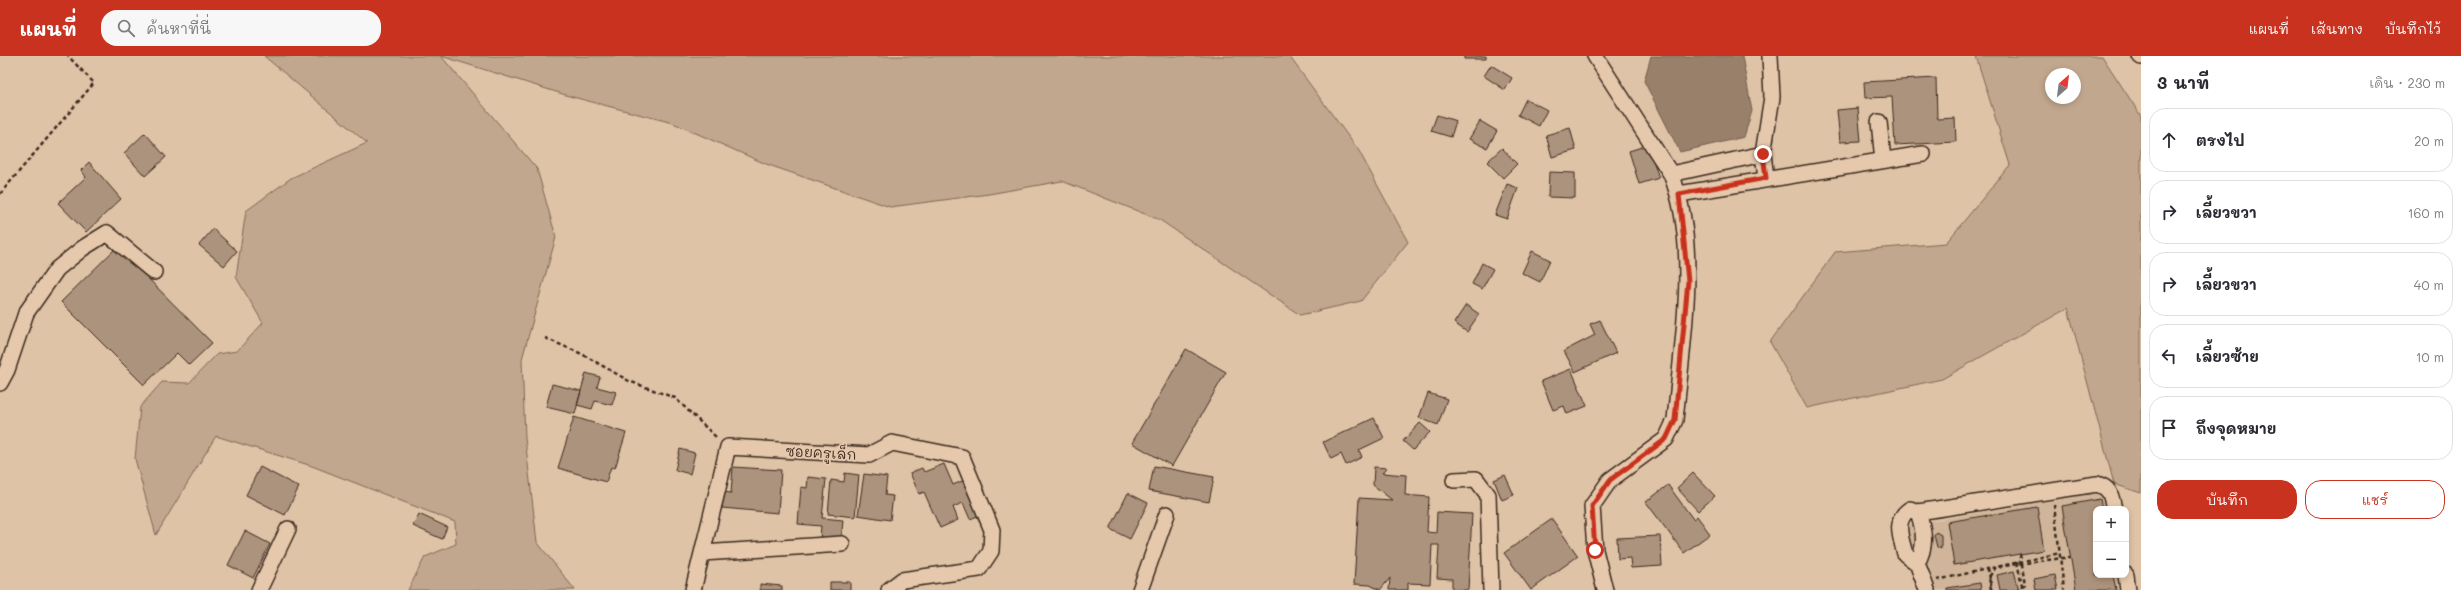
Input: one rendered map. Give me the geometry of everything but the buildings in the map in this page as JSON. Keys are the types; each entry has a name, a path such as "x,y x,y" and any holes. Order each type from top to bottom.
{"street":[{"path":"1595,56 1671,174 1679,194 1688,281 1675,420 1666,439 1610,480 1592,506 1595,550 1605,590"},
{"path":"1766,178 1763,154 1772,97 1770,56"},
{"path":"1879,122 1883,160"},
{"path":"1671,174 1763,154"},
{"path":"1679,194 1766,178 1923,154"},
{"path":"0,384 7,370 26,313 57,269 83,248 107,233 154,272"},
{"name":"ซอยครูเล็ก","path":"728,447 869,455 892,443 962,457 992,530 991,551 979,569 902,580 889,590"},
{"path":"693,590 728,447"},
{"path":"1454,480 1476,479 1488,495 1491,590"},
{"path":"1930,585 1917,563 1905,554 1898,526 1904,513 1910,509 1918,512 2097,484 2106,486 2111,492 2113,506"},
{"path":"1917,563 1924,552 1923,527 1918,512"},
{"path":"1140,590 1167,514"},
{"path":"259,590 288,529"},
{"path":"702,553 842,544"},
{"path":"2126,578 2128,590"}],"path":[{"path":"0,194 94,83 68,56"},
{"path":"545,338 582,354 629,381 674,398 728,447"},
{"path":"2053,503 2064,590"},
{"path":"1930,585 1988,568 2060,553"},
{"path":"2020,554 2025,585 2022,586"},
{"path":"1992,590 1989,577 1991,571 1996,567 2070,557"},
{"path":"2017,562 2023,590"},
{"path":"1988,568 1992,590"}],"shaded area":[{"path":"264,56 441,56 537,169 556,237 522,359 525,438 537,542 575,590 408,590 425,557 456,544 455,522 312,466 216,436 156,535 135,459 140,407 162,382 189,383 217,354 237,351 263,323 236,277 246,211 291,178 367,143"},
{"path":"441,56 1289,56 1359,151 1408,242 1361,301 1300,315 1160,220 1062,181 989,194 890,207 766,164 673,123 569,96"},
{"path":"1651,56 1742,56 1752,111 1744,137 1680,152 1644,81"},
{"path":"1976,56 2102,56 2141,116 2141,493 2114,484 2068,308 1942,379 1807,408 1770,342 1835,252 1946,243 2010,165"},
{"path":"2103,492 2105,506 2093,506 2093,578 2117,578 2119,590 1916,590 1907,525"}],"route":[{"path":"1595,550 1592,506 1610,480 1666,439 1675,420 1688,281 1682,210 1679,194 1766,178 1763,154"}]}
